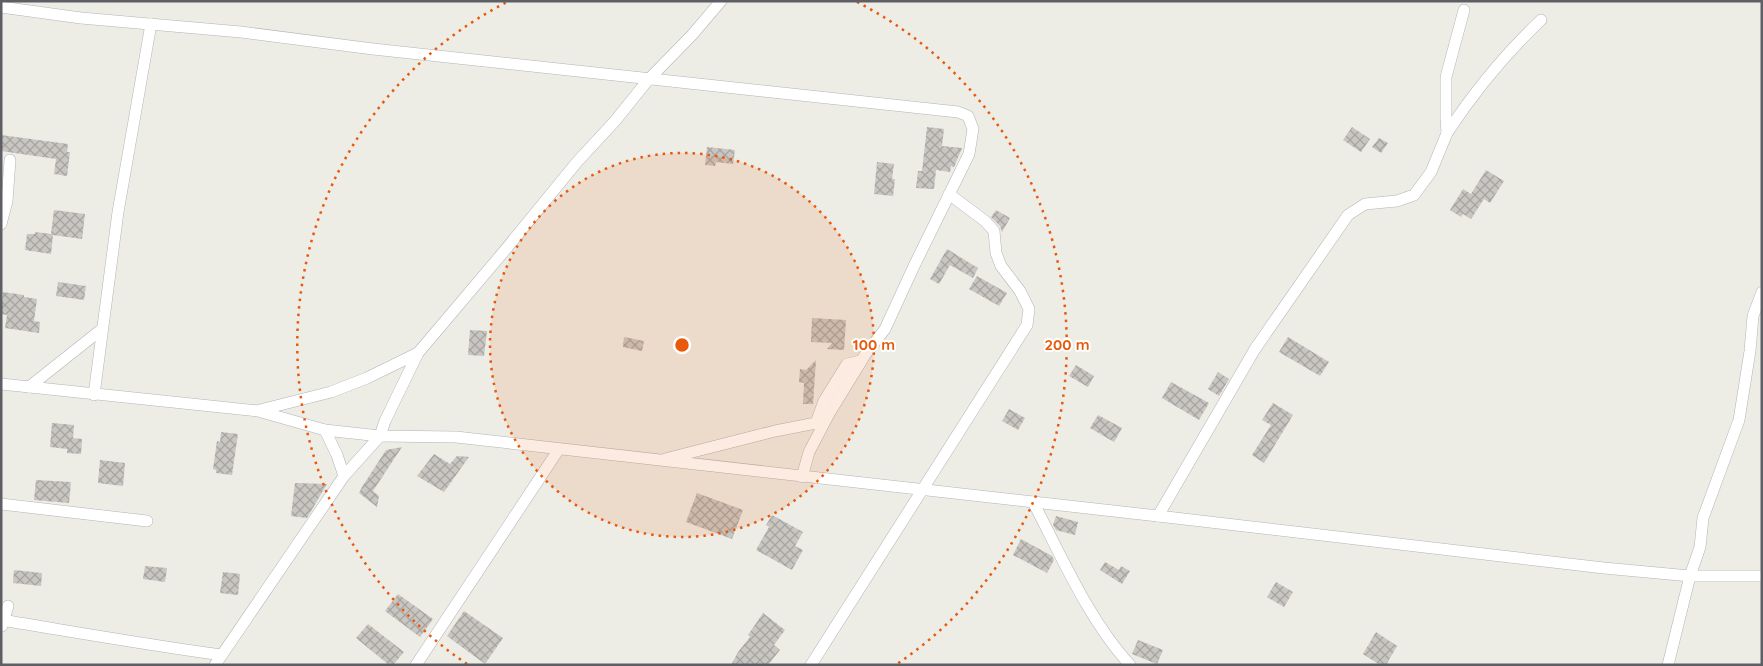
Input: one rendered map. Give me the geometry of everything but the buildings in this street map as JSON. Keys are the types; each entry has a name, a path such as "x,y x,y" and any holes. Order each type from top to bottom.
{"street":[{"path":"8,606 2,623 80,632 218,660 344,476 380,436 385,421 418,353 577,162 648,80 692,35 721,1"},
{"path":"1,7 81,18 241,32 648,80 958,112 968,116 973,129 969,154 885,329 830,412 809,452 802,477"},
{"path":"1447,133 1446,76 1464,10"},
{"path":"1158,516 1255,349 1348,215 1365,204 1397,201 1414,195 1431,172 1447,133 1467,103 1510,51 1541,20"},
{"path":"94,394 118,212 151,24"},
{"path":"1,224 7,200 10,160"},
{"path":"811,665 1027,324 1029,310 1020,291 1001,266 996,253 994,231 985,221 949,194"},
{"path":"1668,665 1690,576 1700,547 1704,518 1739,420 1762,292"},
{"path":"29,387 102,329"},
{"path":"258,411 331,392 367,378 418,353"},
{"path":"659,461 775,431 816,423 824,401 847,364 862,361"},
{"path":"1,384 206,404 258,411 325,430 380,436 456,437 1690,576 1762,576"},
{"path":"325,430 337,455 344,476"},
{"path":"416,665 559,449"},
{"path":"1033,502 1088,606 1118,652 1130,665"},
{"path":"1,504 147,521"}]}
